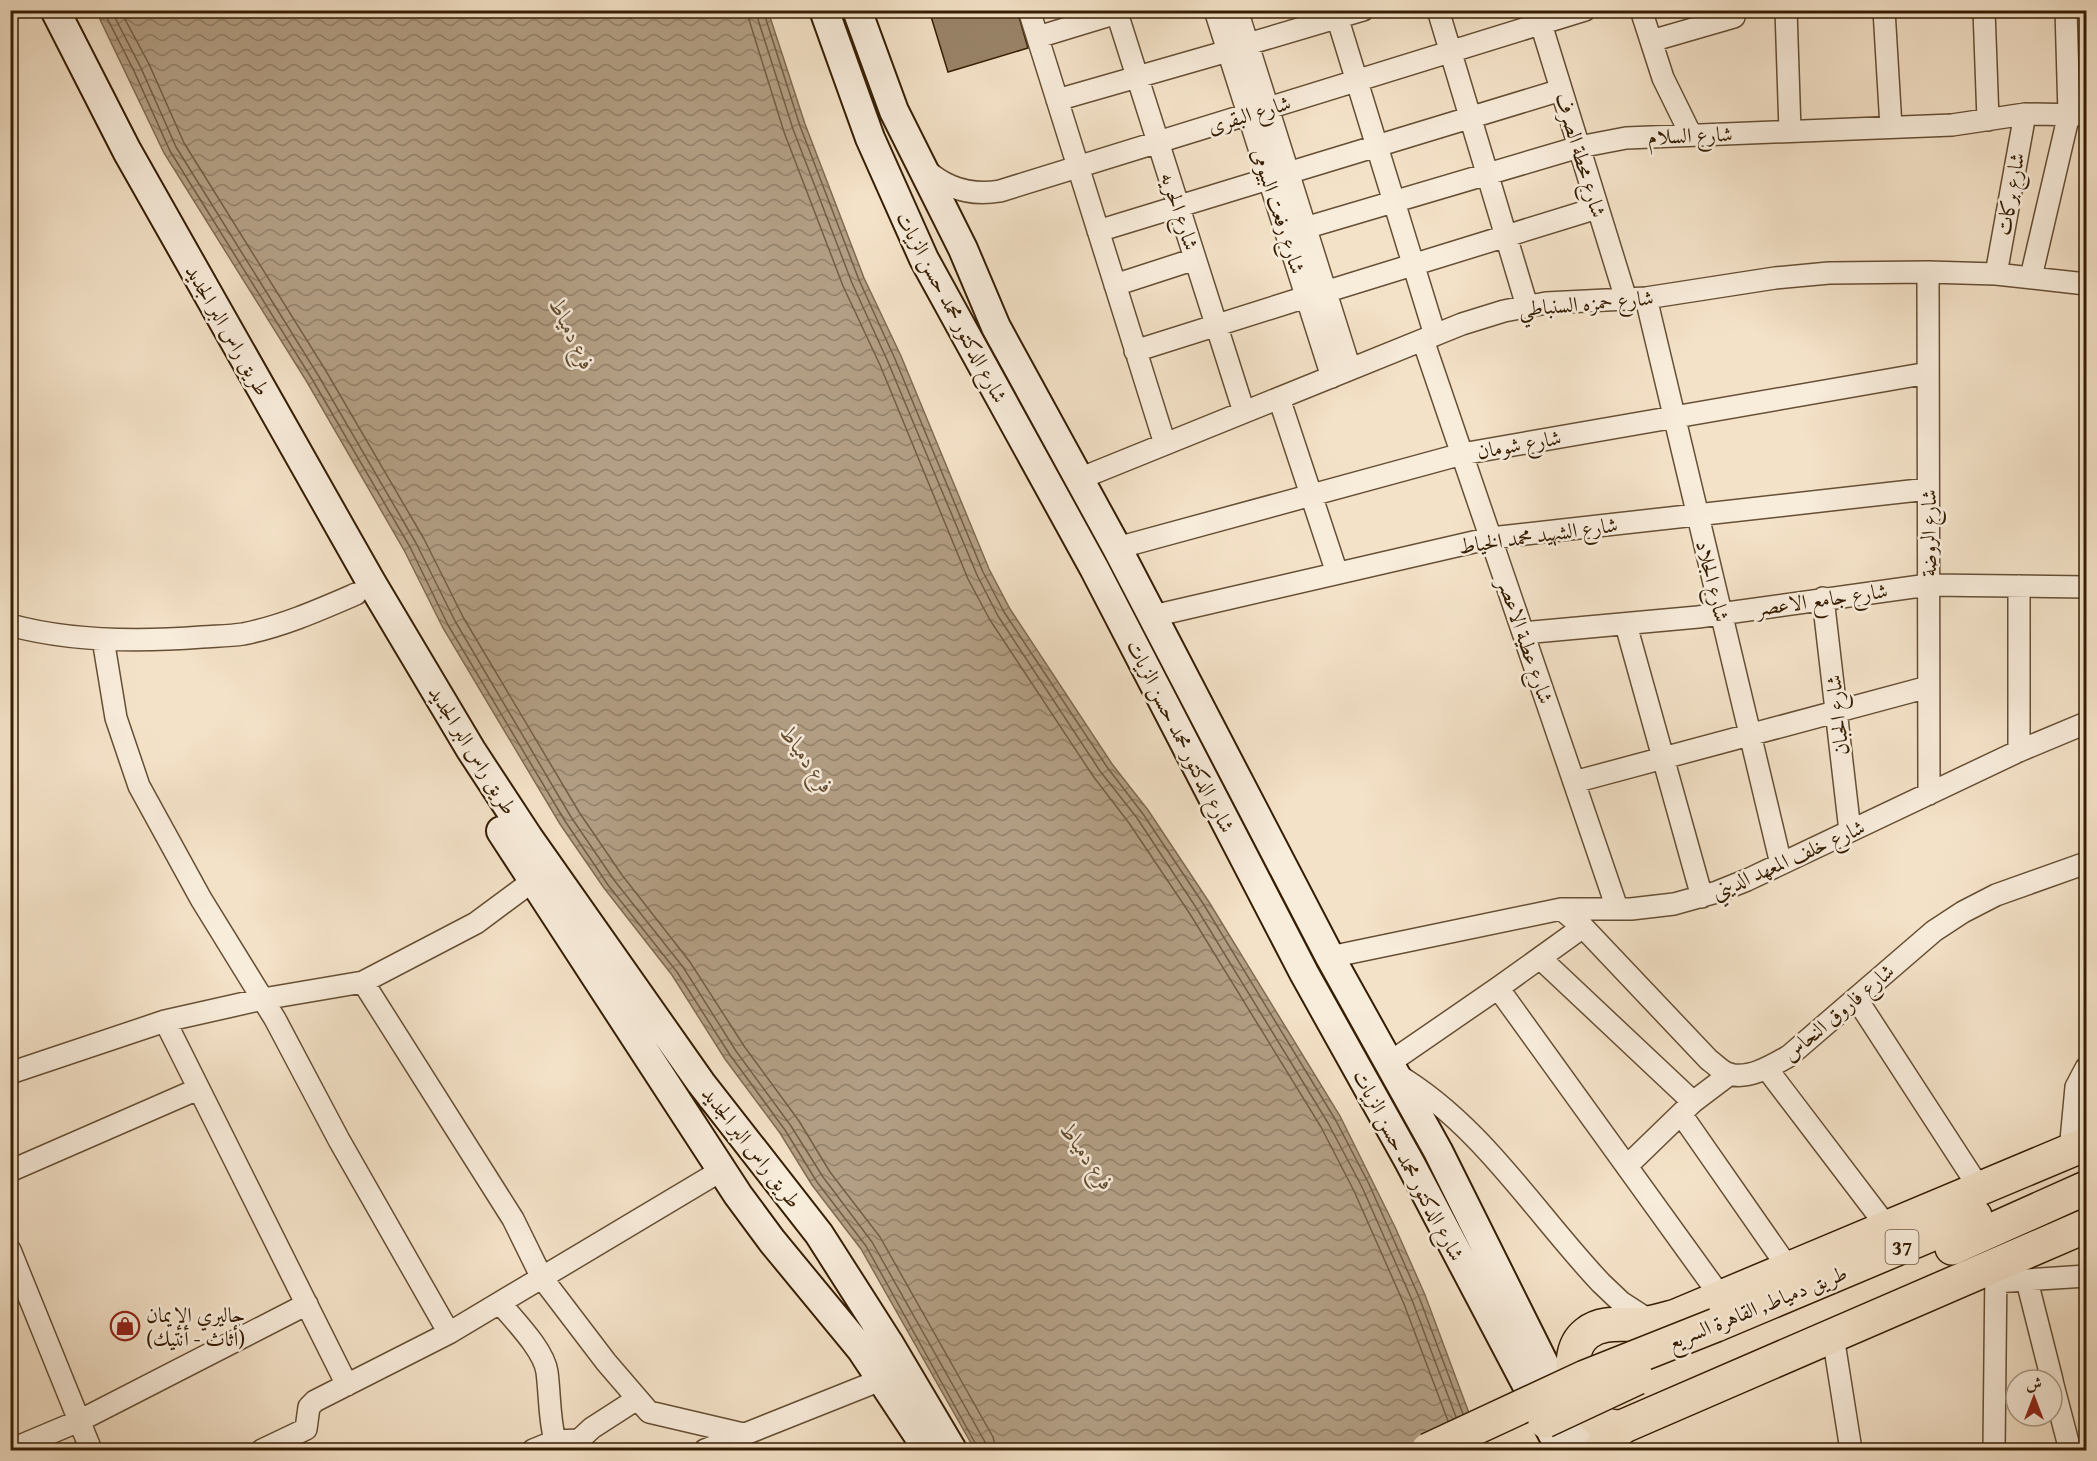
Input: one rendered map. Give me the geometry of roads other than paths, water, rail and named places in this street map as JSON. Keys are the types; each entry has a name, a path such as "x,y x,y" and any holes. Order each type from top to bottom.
{"highway":[{"path":"1624,1426 1609,1427 1592,1416 1573,1377 1571,1358 1578,1341 1592,1329 1610,1324 1652,1323 1676,1316 1721,1322 1789,1269 1980,1189 2081,1154"},
{"name":"طريق دمياط, القاهرة السريع","path":"1428,1450 1585,1377 1721,1322 2081,1154"},
{"name":"طريق دمياط, القاهرة السريع","path":"1480,1450 1636,1378 1721,1322 1866,1286 2086,1188"},
{"path":"1600,1450 1608,1438 1624,1426 1833,1336 1995,1274 2086,1226"}],"main road":[{"name":"طريق راس البر الجديد","path":"34,10 112,160 356,594 437,729 754,1218 839,1319 883,1379 928,1450"},
{"name":"طريق راس البر الجديد","path":"56,10 133,161 371,582 460,732 528,837 701,1083 819,1234 888,1342 952,1450"},
{"name":"شارع الدكتور محمد حسن الزيات","path":"824,10 870,138 939,288 1094,568 1304,973 1410,1163 1561,1450"},
{"name":"شارع الدكتور محمد حسن الزيات","path":"857,10 887,94 971,267 996,327 1117,548 1330,957 1438,1151 1587,1450"},
{"path":"910,229 920,231 931,229 940,222 944,212"},
{"path":"939,288 942,278 950,270 960,266 971,267"},
{"path":"790,1263 789,1245 794,1238 801,1233 819,1234"}],"street":[{"path":"1029,10 1164,444"},
{"name":"شارع رفعت البيومى","path":"1215,10 1238,47 1341,373"},
{"name":"شارع رفعت البيومى","path":"1237,10 1238,47"},
{"path":"1057,100 1238,47 1336,14 1363,10"},
{"path":"1438,10 1527,306"},
{"name":"شارع البقرى","path":"919,163 944,183 968,192 1000,191 1450,51 1539,17 1585,10"},
{"path":"1641,10 1667,88 1691,135"},
{"path":"1786,10 1790,131"},
{"path":"1884,10 1891,127"},
{"path":"1984,10 1988,120"},
{"path":"2031,277 2078,115 2066,10"},
{"path":"1038,38 1116,12"},
{"name":"شارع الحريه","path":"1116,12 1244,412"},
{"name":"شارع عطية الاعصر","path":"1336,14 1413,265 1429,338 1462,454 1617,908"},
{"name":"شارع محطة الصرف","path":"1539,17 1597,208 1636,298"},
{"path":"1650,41 1734,17"},
{"path":"1098,231 1561,90"},
{"name":"شارع السلام","path":"1305,228 1579,147 1626,138 1891,127 1988,120 2025,114 2078,115"},
{"name":"شارع بركات","path":"1996,274 2025,114"},
{"name":"شارع رفعت البيومى","path":"1278,176 1305,228 1316,295"},
{"path":"1135,351 1597,208"},
{"path":"1115,285 1195,259"},
{"name":"شارع حمزه السنباطي","path":"1079,478 1483,317 1527,306 1567,300 1636,298 1802,276 1928,272 1996,274 2086,284"},
{"name":"شارع الروضة","path":"1928,272 1929,794"},
{"name":"شارع الجلاد","path":"1636,298 1674,417 1781,864"},
{"name":"شارع شومان","path":"1117,548 1462,454 1928,373"},
{"path":"1279,398 1337,573"},
{"name":"شارع الشهيد محمد الخياط","path":"1153,616 1491,538 1928,489"},
{"name":"شارع جامع الاعصر","path":"1523,633 1626,625 1928,585 2086,587"},
{"path":"2019,586 2019,751"},
{"path":"10,625 33,631 103,639 168,640 243,634 307,616 356,594"},
{"name":"شارع الحبان","path":"1823,598 1850,831"},
{"path":"1626,625 1702,897"},
{"path":"103,639 116,718 139,786 201,899 262,999 449,1333"},
{"path":"1574,782 1928,687"},
{"name":"شارع خلف المعهد الديني","path":"1330,957 1561,909 1660,906 1702,897 1732,887 2019,751 2086,723"},
{"name":"شارع فاروق النحاس","path":"1730,1074 1767,1069 1789,1056 1934,931 1963,912 1996,895 2086,863"},
{"path":"10,1073 165,1021 262,999 363,982 476,922 534,880"},
{"path":"1561,909 1583,927 1684,1036 1709,1060 1730,1074 1687,1108 1628,1165"},
{"path":"1583,927 1391,1068 1461,1122 1594,1277 1621,1302 1652,1323"},
{"path":"1540,958 1687,1108 1789,1269"},
{"path":"363,982 513,1219 542,1278 585,1337 637,1399 649,1413 743,1434"},
{"path":"1498,988 1628,1165 1721,1322"},
{"path":"1856,998 1980,1189"},
{"path":"165,1021 347,1384"},
{"path":"2081,1154 2076,1087 2086,1068"},
{"path":"1767,1069 1888,1227"},
{"path":"10,1171 198,1089"},
{"path":"262,1450 306,1429 309,1407 315,1401 449,1333 722,1170"},
{"path":"10,1250 91,1450"},
{"path":"1994,1450 1995,1274 2027,1281 2086,1276"},
{"path":"2027,1281 2049,1368"},
{"path":"500,1303 531,1340 547,1369 550,1424 555,1441"},
{"path":"10,1449 80,1421 307,1304"},
{"path":"1833,1336 1851,1450"},
{"path":"705,1450 883,1379"},
{"path":"533,1450 555,1441 579,1440 591,1428 637,1399"},
{"path":"2064,1427 2070,1450"}],"water":[{"name":"فرع دمياط","path":"96,11 768,11 805,124 864,278 901,356 989,569 1010,609 1112,764 1148,810 1209,902 1340,1116 1395,1227 1425,1295 1469,1413 1488,1450 975,1450 861,1249 812,1185 780,1133 725,1059 672,975 604,888 560,824 443,628 404,550 307,382 164,153"}],"place":[{"name":"جاليري الإيمان (أثاث - أنتيك)","path":"125,1326"}]}
